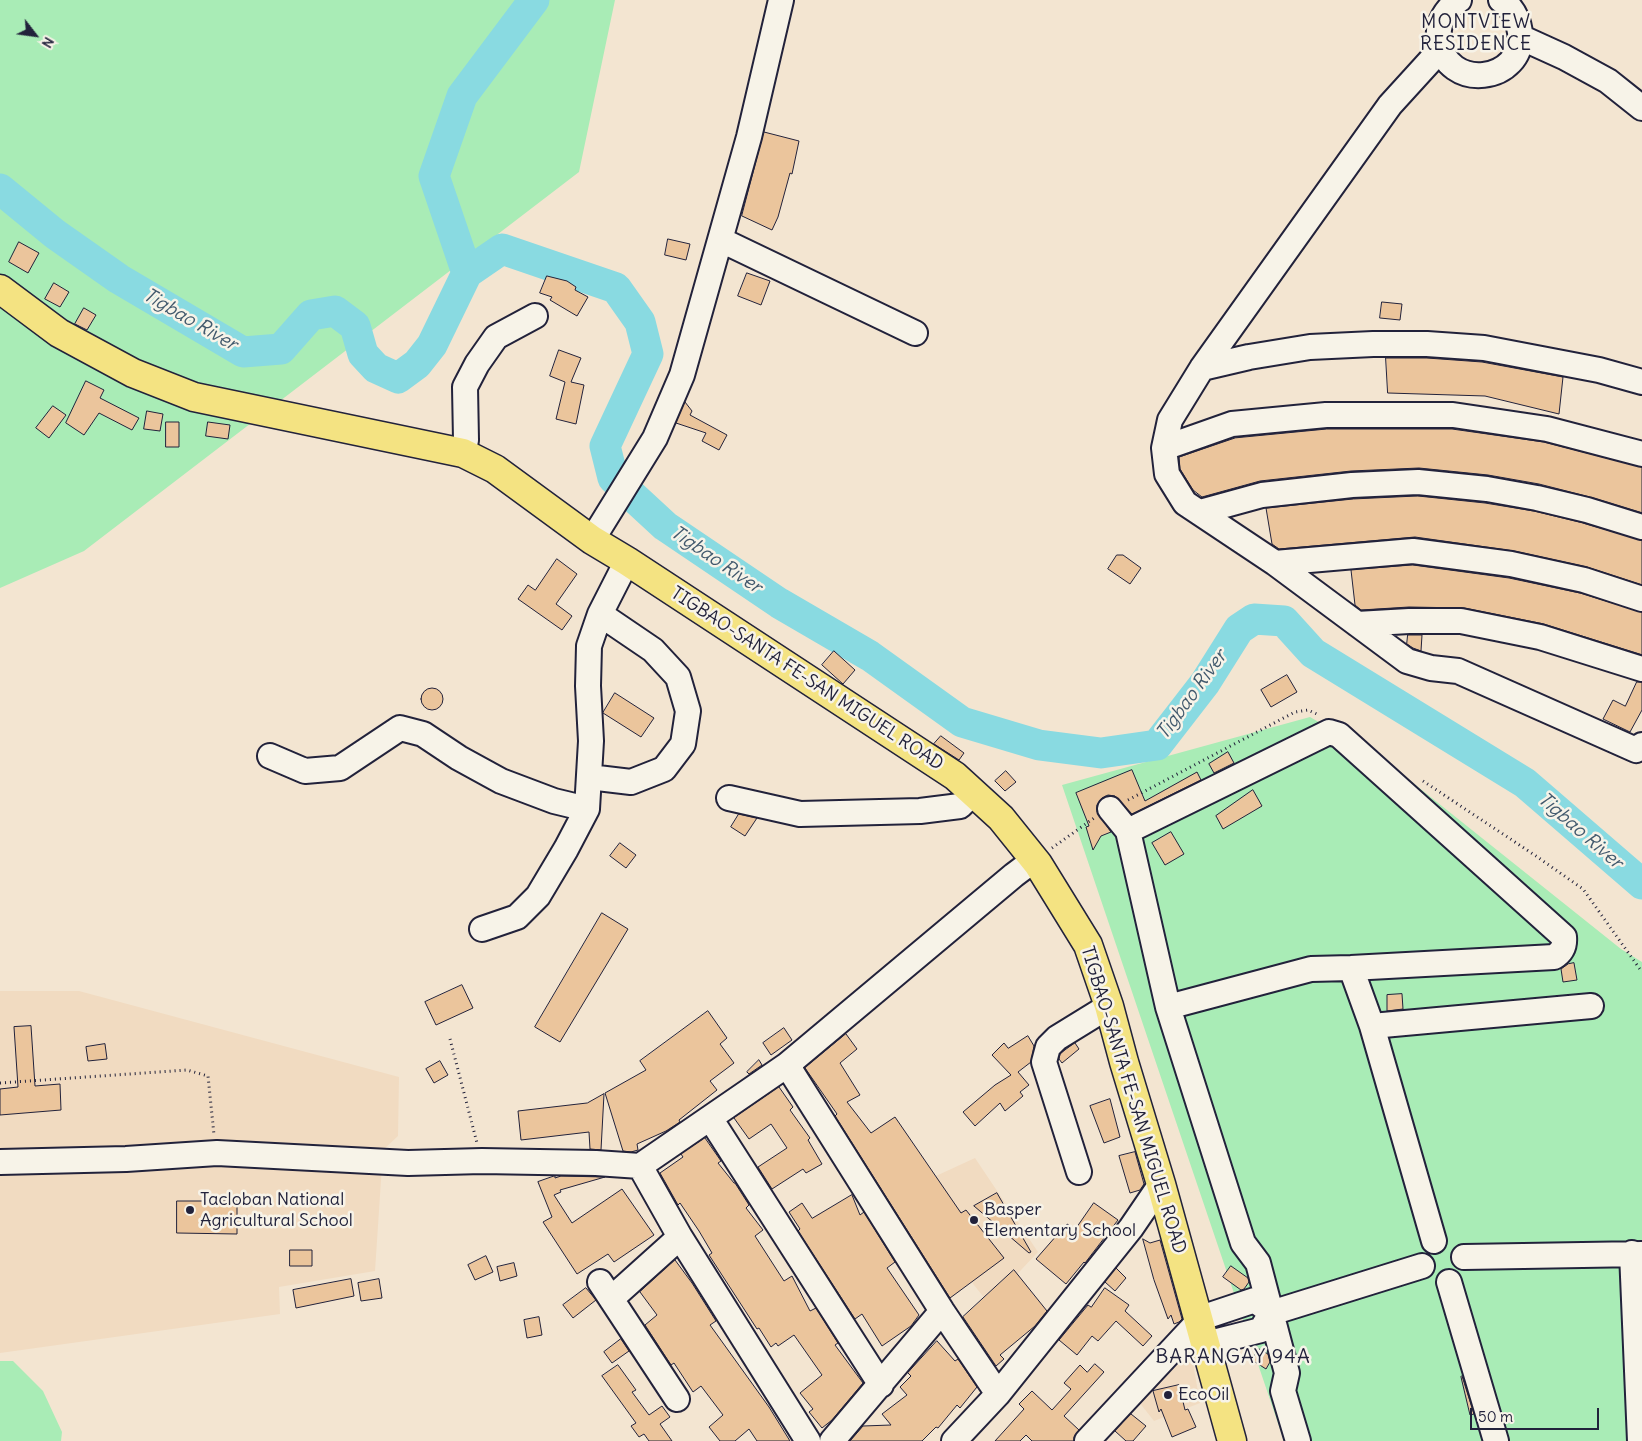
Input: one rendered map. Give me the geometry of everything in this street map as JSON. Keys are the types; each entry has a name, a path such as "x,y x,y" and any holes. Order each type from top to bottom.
{"main road":[{"name":"TIGBAO-SANTA FE-SAN MIGUEL ROAD","path":"0,289 59,332 133,373 194,397 463,452 597,530 627,561 955,776 1001,818 1034,860 1088,945 1161,1184 1232,1441"}],"street":[{"path":"597,530 655,438 682,375 749,136 781,0"},
{"path":"1451,2 1439,25 1438,37 1441,49 1452,66 1460,71 1470,75 1485,75 1500,71 1508,64 1514,56 1520,37 1519,23 1513,11 1501,0"},
{"path":"1520,37 1564,57 1608,81 1642,108"},
{"path":"1441,49 1390,105 1202,368 1170,420 1164,448 1167,474 1185,503 1275,563 1407,661 1431,668 1458,671 1636,750 1642,745"},
{"path":"721,240 915,333"},
{"path":"463,452 466,440 465,387 477,364 496,337 535,316"},
{"path":"1202,368 1249,357 1310,347 1427,344 1484,348 1599,370 1642,382"},
{"path":"1164,448 1232,424 1326,415 1453,415 1547,428 1642,454"},
{"path":"1200,512 1262,495 1352,485 1418,482 1487,489 1537,498 1587,510 1642,527"},
{"path":"1275,563 1413,551 1511,564 1584,580 1642,599"},
{"path":"482,929 517,917 538,896 587,809 591,741 588,686 589,646 600,614 627,561"},
{"path":"589,777 631,782 664,769 683,744 688,711 678,677 653,650 600,614"},
{"path":"1357,624 1461,621 1540,637 1642,669"},
{"path":"270,756 306,771 340,768 400,728 423,734 459,758 501,781 554,802 587,809"},
{"path":"1128,831 1329,732 1339,735 1564,938 1564,947 1554,957 1311,969 1168,1007"},
{"path":"729,798 769,808 810,814 920,811 960,806 973,793"},
{"path":"1110,810 1128,831 1168,1007 1243,1243 1258,1263 1287,1372 1283,1391 1298,1441"},
{"path":"0,1162 126,1159 216,1153 408,1163 482,1161 596,1163 640,1166 787,1065 1006,881 1034,860"},
{"path":"1351,968 1372,1026 1434,1241"},
{"path":"1079,1172 1044,1062 1048,1047 1056,1038 1108,1006"},
{"path":"1372,1026 1591,1006"},
{"path":"787,1065 942,1311 998,1394"},
{"path":"710,1118 881,1385"},
{"path":"640,1166 680,1237 808,1441"},
{"path":"954,1441 998,1394 1131,1228 1161,1184"},
{"path":"677,1399 605,1291 680,1237"},
{"path":"1443,1239 1457,1244 1462,1250 1464,1257 1463,1270 1459,1276 1449,1282 1437,1282 1430,1278 1422,1266 1424,1252 1428,1246 1434,1241 1443,1239"},
{"path":"1464,1257 1637,1253 1640,1441"},
{"path":"1087,1441 1201,1328 1261,1330 1271,1313 1422,1266"},
{"path":"1449,1282 1496,1441"},
{"path":"832,1441 942,1311"}],"path":[{"path":"1034,860 1089,821 1295,712 1308,710 1324,718"},
{"path":"1421,780 1583,889 1642,972"},
{"path":"450,1040 482,1161"},
{"path":"0,1083 186,1070 208,1076 216,1153"}],"shaded area":[{"name":"Tacloban National Agricultural School","path":"0,991 79,991 399,1077 398,1136 383,1150 375,1271 279,1287 280,1314 0,1353"},
{"name":"Basper Elementary School","path":"975,1158 1038,1252 989,1304 970,1280 912,1187"},
{"path":"1191,1352 1200,1403 1154,1421 1139,1402"}],"green space":[{"path":"0,0 615,0 579,172 84,551 0,588"},
{"path":"1310,717 1383,759 1621,949 1642,962 1642,1441 1284,1441 1062,785"},
{"path":"0,1361 13,1361 43,1391 62,1432 61,1441 0,1441"}],"building":[{"path":"764,132 799,141 792,174 790,173 778,217 772,230 742,216"},
{"path":"668,239 690,244 686,260 665,255"},
{"path":"19,242 39,253 28,273 9,262"},
{"path":"747,273 770,281 761,305 738,296"},
{"path":"547,276 567,281 576,287 575,290 588,297 577,316 550,300 552,297 540,293"},
{"path":"54,283 69,292 60,307 45,299"},
{"path":"1382,302 1402,304 1400,320 1380,318"},
{"path":"84,308 96,315 87,330 75,324"},
{"path":"559,350 581,358 571,382 584,385 576,424 556,419 565,382 550,376"},
{"path":"1386,358 1427,358 1482,362 1563,377 1559,414 1485,396 1388,393"},
{"path":"86,381 104,390 100,398 139,418 132,430 99,413 84,435 66,423"},
{"path":"685,402 692,411 690,415 727,435 719,450 702,441 706,433 676,423"},
{"path":"53,406 66,415 49,438 36,428"},
{"path":"147,411 163,414 160,431 144,429"},
{"path":"166,422 179,422 179,447 166,447"},
{"path":"208,422 230,425 228,439 206,436"},
{"path":"1327,429 1452,429 1544,442 1642,467 1642,513 1539,484 1488,475 1419,468 1351,471 1260,481 1202,497 1193,490 1180,469 1179,457 1235,438"},
{"path":"1418,496 1485,503 1534,511 1642,540 1642,585 1587,567 1514,551 1415,537 1279,549 1272,544 1266,508 1353,499"},
{"path":"1117,555 1123,555 1141,568 1130,584 1108,569"},
{"path":"557,559 577,574 556,604 572,616 562,630 518,599 528,585 535,590"},
{"path":"1413,565 1509,578 1580,593 1642,612 1642,655 1544,624 1464,608 1409,607 1361,610 1355,605 1351,570"},
{"path":"1408,635 1422,635 1421,651 1407,644"},
{"path":"834,651 855,670 843,684 822,665"},
{"path":"1287,675 1297,692 1271,707 1261,690"},
{"path":"1637,682 1642,682 1642,710 1630,732 1603,719 1613,700 1625,706"},
{"path":"428,688 436,688 443,695 443,703 436,710 428,710 421,703 421,695"},
{"path":"615,693 654,718 641,737 603,713"},
{"path":"941,736 964,753 959,760 934,744"},
{"path":"1228,752 1234,763 1214,773 1209,764"},
{"path":"1132,770 1145,801 1197,772 1201,780 1132,814 1115,796 1108,795 1102,798 1097,805 1097,812 1111,832 1101,836 1093,850 1086,827 1089,826 1076,793"},
{"path":"1006,771 1016,782 1005,791 995,781"},
{"path":"1253,790 1262,806 1223,829 1216,816"},
{"path":"739,814 757,818 745,836 731,827"},
{"path":"1171,832 1184,854 1165,865 1152,843"},
{"path":"620,843 636,855 626,868 610,856"},
{"path":"602,913 628,929 560,1042 535,1027"},
{"path":"1574,963 1577,980 1563,982 1561,969 1568,964"},
{"path":"462,985 473,1008 436,1025 425,1002"},
{"path":"1402,994 1403,1009 1387,1011 1387,995"},
{"path":"708,1011 727,1038 720,1044 734,1063 710,1081 717,1090 679,1120 680,1122 666,1131 637,1144 638,1150 631,1152 623,1151 605,1093 646,1070 640,1061"},
{"path":"31,1026 35,1086 60,1084 61,1110 0,1115 0,1089 18,1087 14,1027"},
{"path":"784,1028 792,1040 771,1055 763,1043"},
{"path":"846,1034 857,1049 840,1063 860,1095 847,1102 871,1133 895,1117 961,1213 966,1210 1004,1258 950,1298 835,1116 837,1114 805,1068"},
{"path":"1028,1036 1034,1046 1031,1062 1018,1072 1029,1085 1020,1092 1023,1096 1005,1111 1000,1103 975,1126 963,1112 995,1085 1011,1075 992,1055 1004,1043 1008,1048"},
{"path":"1075,1043 1079,1049 1062,1063 1059,1059 1060,1054"},
{"path":"105,1044 107,1059 88,1061 86,1047"},
{"path":"759,1060 762,1065 749,1074 747,1072"},
{"path":"440,1061 448,1075 434,1083 426,1069"},
{"path":"779,1087 793,1107 790,1110 810,1138 808,1140 822,1164 806,1173 803,1169 772,1189 758,1167 787,1148 771,1124 749,1139 734,1118"},
{"path":"604,1094 601,1150 590,1149 589,1132 521,1140 518,1111 587,1103"},
{"path":"1110,1099 1120,1137 1104,1143 1090,1106"},
{"path":"705,1138 721,1161 718,1163 735,1183 749,1205 746,1208 763,1230 755,1236 784,1281 792,1276 810,1311 816,1308 838,1343 835,1345 863,1383 832,1420 822,1428 809,1412 813,1409 800,1393 822,1375 794,1335 778,1346 776,1343 771,1347 759,1328 757,1329 709,1255 712,1253 699,1231 680,1203 678,1205 660,1173 683,1157 681,1154"},
{"path":"1135,1152 1144,1184 1140,1190 1130,1193 1119,1156"},
{"path":"555,1176 555,1178 561,1176 605,1177 560,1190 561,1192 554,1195 572,1223 622,1189 654,1235 614,1262 608,1254 577,1274 543,1222 552,1217 538,1182"},
{"path":"997,1193 1031,1252 1029,1253 974,1206"},
{"path":"852,1195 860,1215 864,1212 895,1262 887,1268 919,1315 911,1326 882,1346 862,1314 855,1319 798,1231 800,1229 789,1212 802,1203 812,1218"},
{"path":"177,1201 237,1201 237,1234 177,1233"},
{"path":"1094,1203 1118,1220 1085,1263 1066,1284 1036,1259 1057,1235 1059,1236 1067,1224 1075,1229"},
{"path":"1143,1239 1150,1243 1160,1240 1182,1319 1174,1324 1171,1315 1168,1319 1154,1280"},
{"path":"290,1250 312,1250 312,1266 290,1266"},
{"path":"486,1256 493,1272 475,1280 468,1265"},
{"path":"675,1260 716,1321 710,1325 769,1407 790,1441 757,1441 749,1429 735,1441 720,1441 709,1427 723,1415 701,1386 693,1392 674,1363 671,1365 645,1325 657,1315 640,1292"},
{"path":"514,1263 517,1276 500,1281 497,1267"},
{"path":"1231,1266 1248,1278 1249,1282 1244,1289 1241,1290 1223,1277"},
{"path":"1116,1268 1126,1278 1115,1291 1105,1282"},
{"path":"1014,1270 1047,1311 1035,1326 1000,1355 1004,1359 996,1366 963,1317"},
{"path":"351,1279 354,1296 296,1308 293,1290"},
{"path":"379,1279 382,1298 361,1301 358,1283"},
{"path":"586,1288 596,1300 573,1318 563,1305"},
{"path":"1105,1288 1129,1305 1125,1311 1152,1336 1143,1346 1116,1321 1098,1341 1092,1336 1077,1355 1059,1340 1088,1305 1091,1307"},
{"path":"539,1317 542,1335 527,1338 524,1320"},
{"path":"621,1339 629,1351 612,1363 604,1352"},
{"path":"937,1341 955,1361 958,1359 977,1387 960,1408 957,1405 938,1428 936,1427 922,1441 850,1441 863,1426 891,1425 882,1414 907,1395 900,1387 911,1376 908,1373"},
{"path":"1259,1349 1268,1354 1270,1362 1266,1369 1252,1360"},
{"path":"1095,1364 1104,1372 1064,1416 1079,1430 1074,1437 1074,1441 1032,1441 1026,1435 1020,1441 995,1441 1024,1409 1019,1404 1032,1391 1052,1410 1071,1389 1064,1383 1080,1365 1087,1372"},
{"path":"618,1365 636,1390 632,1392 649,1415 662,1406 670,1417 660,1424 672,1441 649,1441 644,1434 639,1437 631,1426 636,1423 602,1376"},
{"path":"1462,1376 1474,1414 1470,1415"},
{"path":"1179,1385 1185,1410 1188,1409 1196,1427 1172,1437 1161,1409 1159,1412 1153,1391"},
{"path":"1131,1414 1146,1426 1133,1441 1126,1441 1115,1431"}],"waterway":[{"path":"467,273 434,176 462,96 534,0"},
{"name":"Tigbao River","path":"0,189 55,234 119,279 243,352 281,349 311,315 335,311 355,326 363,354 376,368 398,378 417,364 432,345 467,273 502,249 616,288 640,322 648,354 605,446 613,478 665,526 779,603 870,656 962,722 1039,745 1101,753 1157,745 1205,683 1239,629 1254,619 1284,621 1313,653 1525,783 1642,884"}],"place":[{"name":"Tacloban National Agricultural School","path":"190,1210"},
{"name":"Basper Elementary School","path":"974,1220"},
{"name":"EcoOil","path":"1168,1395"}],"district":[{"name":"MONTVIEW RESIDENCE","path":"1476,34"},
{"name":"BARANGAY 94A","path":"1233,1357"}]}
